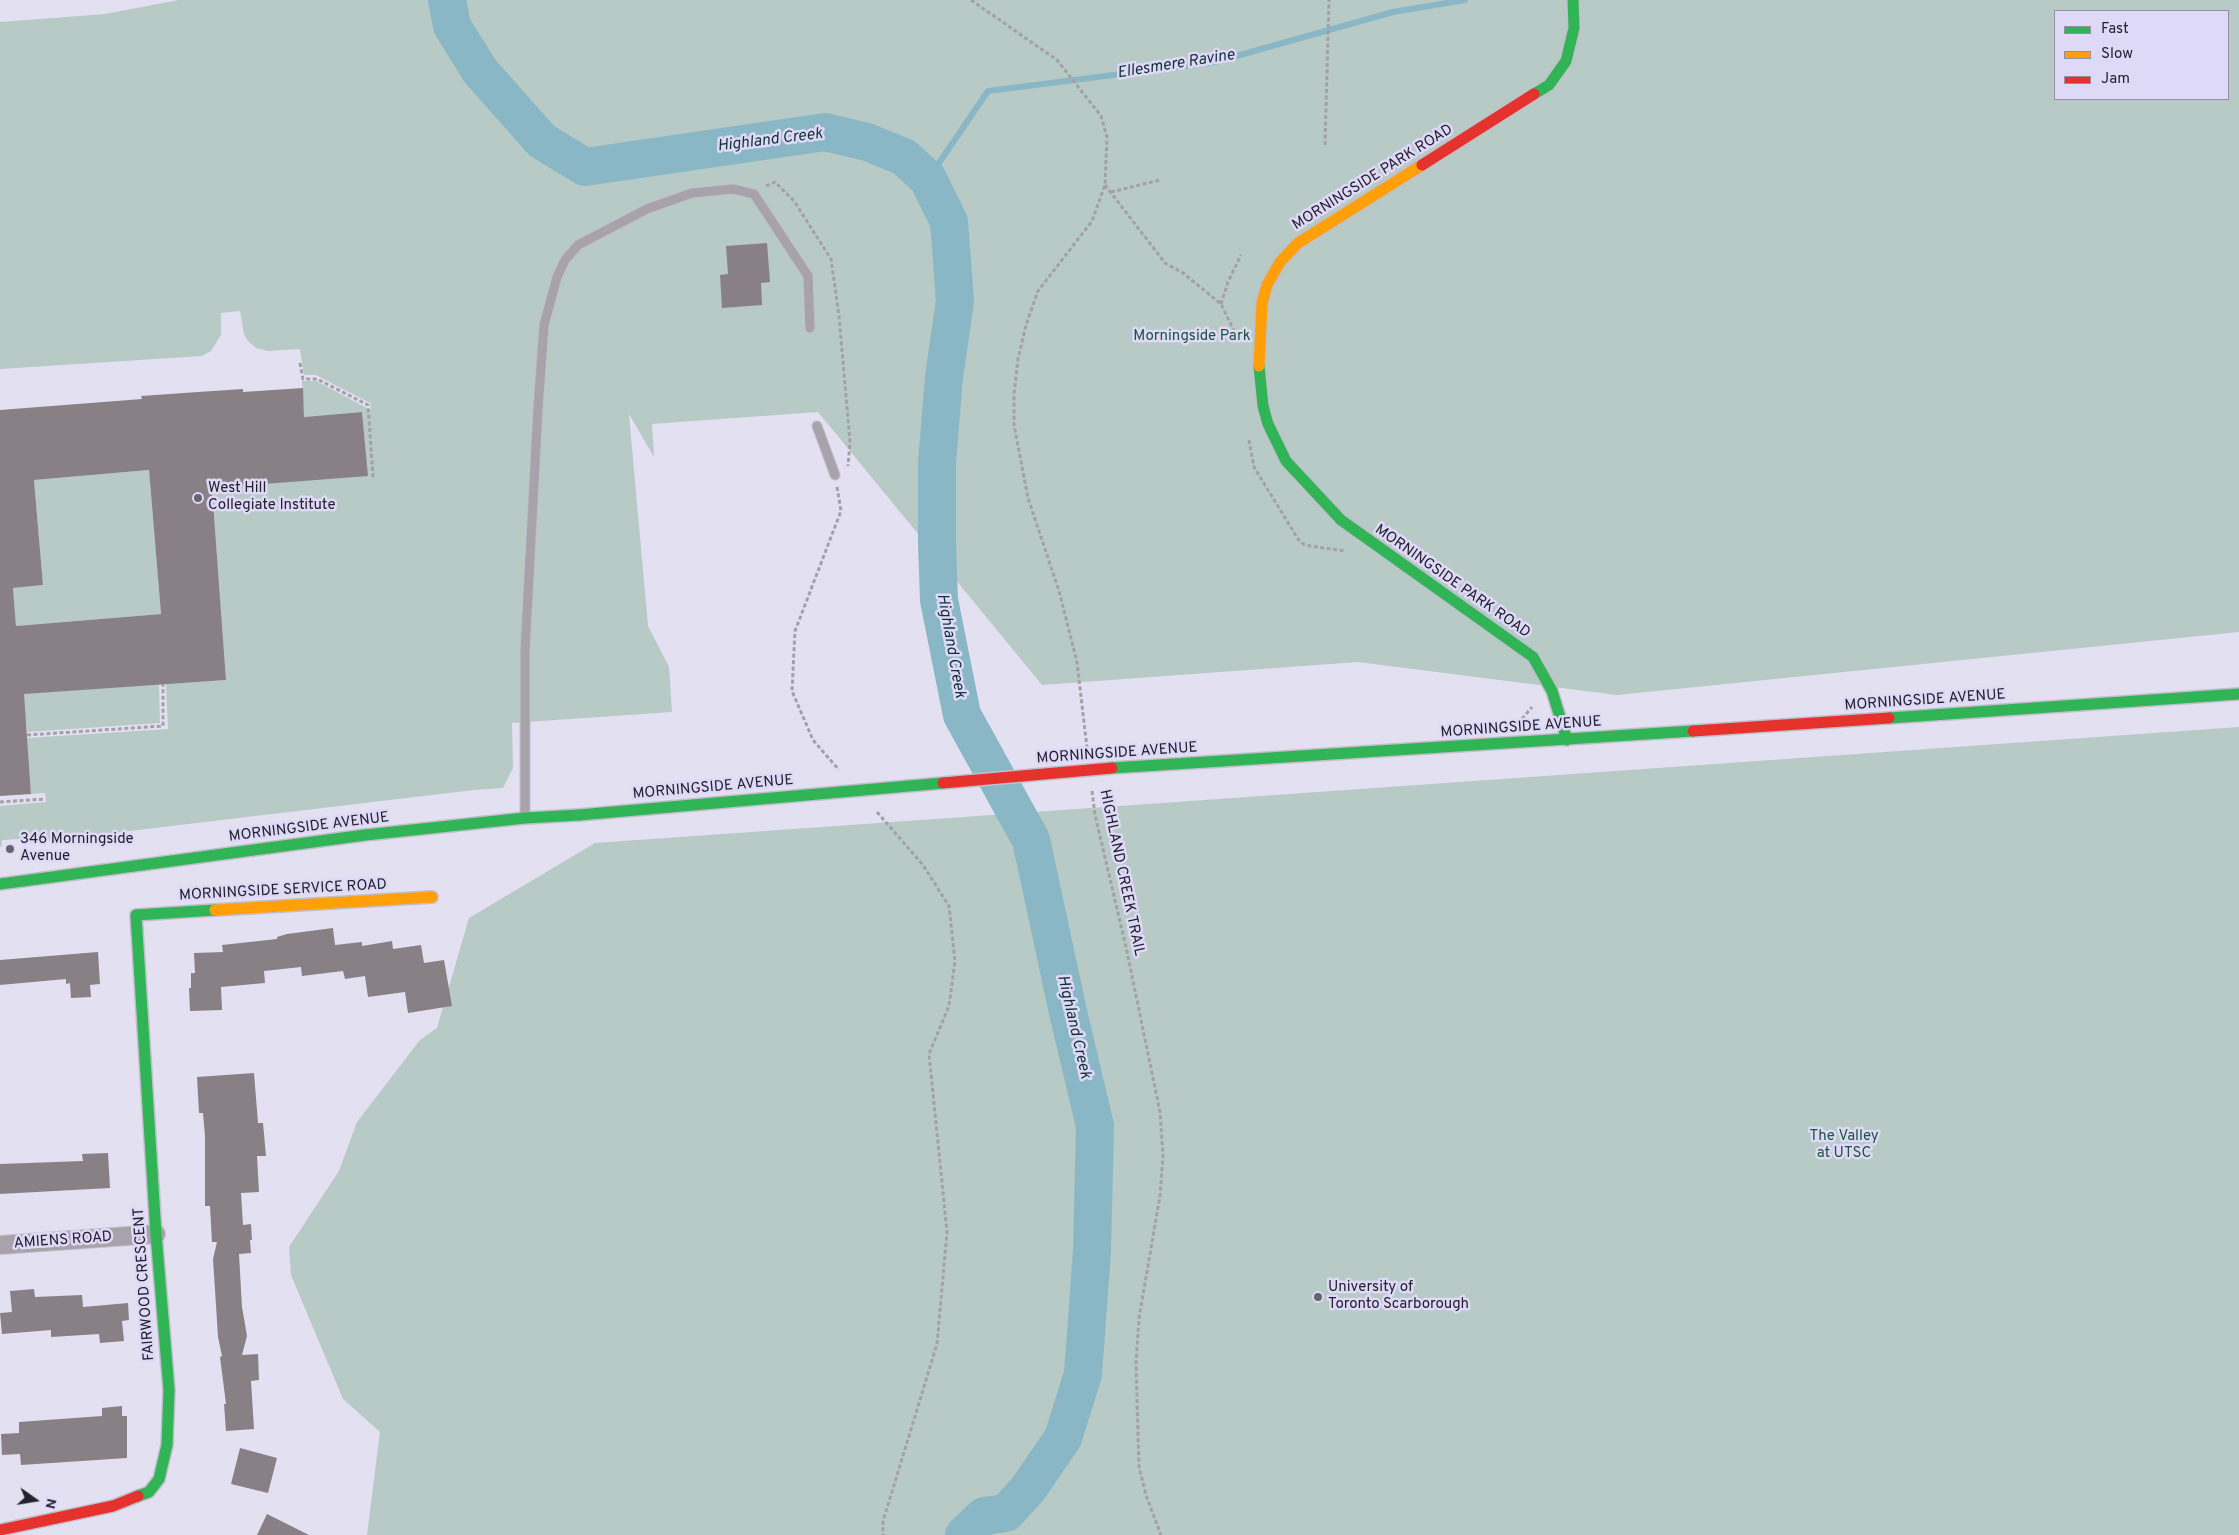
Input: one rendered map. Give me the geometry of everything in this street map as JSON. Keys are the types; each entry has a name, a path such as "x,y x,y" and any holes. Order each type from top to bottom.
{"main road":[{"name":"MORNINGSIDE PARK ROAD","path":"1567,740 1546,676 1533,657 1340,520 1286,461 1268,424 1263,406 1259,370 1262,303 1267,285 1280,262 1298,243 1549,85 1566,61 1572,42 1574,28 1573,0"},
{"name":"MORNINGSIDE AVENUE","path":"0,884 365,835 525,818 579,815 1112,768 1567,740 2239,694"},
{"name":"MORNINGSIDE SERVICE ROAD","path":"136,915 432,897"},
{"name":"FAIRWOOD CRESCENT","path":"0,1530 113,1506 149,1492 159,1479 168,1445 169,1390 156,1234 136,915"}],"street":[{"name":"AMIENS ROAD","path":"0,1245 156,1234"}],"lane":[{"path":"525,818 525,651 544,325 556,277 565,260 578,245 648,209 692,193 733,189 754,194 808,276 810,328"},
{"path":"817,426 835,475"}],"path":[{"path":"971,0 1058,60 1101,116 1107,137 1105,186 1092,221 1038,291 1026,325 1018,359 1014,394 1014,425 1028,498 1059,591 1077,662 1088,757"},
{"path":"1325,145 1329,0"},
{"path":"1111,192 1160,180"},
{"path":"754,194 775,182 794,201 831,260 850,442 848,474"},
{"path":"1221,304 1240,255"},
{"path":"300,363 303,379 316,378 368,405 373,477"},
{"path":"835,475 841,511 795,631 792,691 813,740 846,777"},
{"path":"838,494 843,488"},
{"path":"27,735 163,726 163,684"},
{"name":"HIGHLAND CREEK TRAIL","path":"1092,786 1095,814 1126,947 1160,1112 1163,1155 1160,1196 1139,1318 1136,1364 1138,1467 1161,1535"},
{"path":"0,802 45,799"},
{"path":"872,806 923,865 949,906 955,961 949,1006 929,1054 947,1232 937,1344 883,1521 883,1535"}],"green space":[{"name":"Morningside Park","path":"179,0 2239,0 2239,632 1617,695 1358,662 1042,685 818,412 652,424 654,457 629,414 648,626 669,667 672,712 512,723 513,768 503,788 20,844 19,839 2,840 2,846 0,847 0,806 46,802 45,793 31,794 27,738 168,729 166,684 226,680 212,488 367,475 362,412 304,417 302,381 316,381 371,410 370,403 316,375 304,375 300,349 268,351 256,348 248,341 244,334 240,311 221,313 221,335 211,351 202,356 0,369 0,22 105,14"},
{"path":"149,470 161,614 16,626 13,588 43,585 34,480"},
{"path":"159,684 160,723 27,732 26,719 0,720 0,695"},
{"name":"The Valley at UTSC","path":"2239,727 2239,1535 367,1535 380,1432 343,1399 291,1275 289,1247 339,1171 357,1122 420,1040 437,1028 469,918 595,843"}],"building":[{"path":"767,243 770,282 761,283 762,305 722,308 720,275 728,274 726,246"},
{"path":"303,388 304,417 362,412 368,476 212,488 226,680 24,694 31,794 0,796 0,410 142,399 141,396 243,389 243,392","holes":["149,470 161,614 16,626 13,588 43,585 34,480"]},
{"path":"333,928 335,945 362,942 362,946 392,941 393,949 421,945 424,963 444,960 452,1006 408,1013 405,992 368,997 365,976 345,979 343,971 302,976 301,967 264,971 265,983 221,987 222,1010 190,1011 189,988 191,988 191,973 195,973 194,953 223,952 222,945 277,939 277,937 287,934"},
{"path":"98,952 100,984 90,985 91,997 71,998 70,983 66,984 66,979 0,985 0,960"},
{"path":"254,1073 258,1123 263,1123 266,1156 257,1156 259,1192 241,1193 243,1225 251,1224 252,1240 250,1240 251,1253 239,1254 242,1307 247,1336 242,1355 258,1354 259,1380 251,1381 254,1429 226,1431 224,1404 226,1404 220,1357 222,1356 218,1337 213,1259 217,1242 212,1242 210,1206 205,1206 205,1136 203,1113 199,1113 197,1077"},
{"path":"108,1153 110,1188 0,1194 0,1164 83,1161 82,1154"},
{"path":"34,1289 35,1297 82,1295 83,1307 128,1303 129,1320 122,1321 124,1341 100,1343 99,1334 51,1337 51,1330 2,1334 0,1313 12,1312 10,1291"},
{"path":"122,1406 122,1416 127,1416 127,1458 21,1465 20,1454 2,1455 1,1434 19,1433 19,1422 102,1416 102,1408"},
{"path":"240,1448 277,1458 268,1493 231,1484"},
{"path":"267,1514 309,1535 257,1535"}],"waterway":[{"name":"Highland Creek","path":"447,0 452,26 480,71 542,141 585,167 825,132 867,142 904,157 928,179 949,222 955,301 944,377 937,463 939,600 962,715 1031,840 1095,1126 1092,1251 1083,1374 1063,1438 1028,1489 1006,1513 984,1516 964,1535"},
{"name":"Ellesmere Ravine","path":"928,179 988,91 1215,62 1393,12 1465,0"}],"traffic: fast":[{"path":"1534,94 1549,85 1566,61 1574,28 1573,0"},
{"path":"1259,366 1263,406 1268,424 1286,461 1341,520 1533,657 1552,691 1567,740"},
{"path":"1889,718 2239,694"},
{"path":"1112,768 1693,731"},
{"path":"579,815 943,783"},
{"path":"0,884 365,835 525,818 579,815"},
{"path":"138,1496 149,1492 159,1479 167,1445 169,1390 156,1234 136,915 215,910"}],"traffic: slow":[{"path":"1259,366 1262,303 1267,285 1280,262 1298,243 1422,165"},
{"path":"215,910 432,897"}],"traffic: jam":[{"path":"1422,165 1534,94"},
{"path":"1693,731 1889,718"},
{"path":"943,783 1112,768"},
{"path":"0,1530 113,1506 138,1496"}],"place":[{"name":"West Hill Collegiate Institute","path":"198,498"},
{"name":"346 Morningside Avenue","path":"10,849"},
{"name":"University of Toronto Scarborough","path":"1318,1297"}]}
